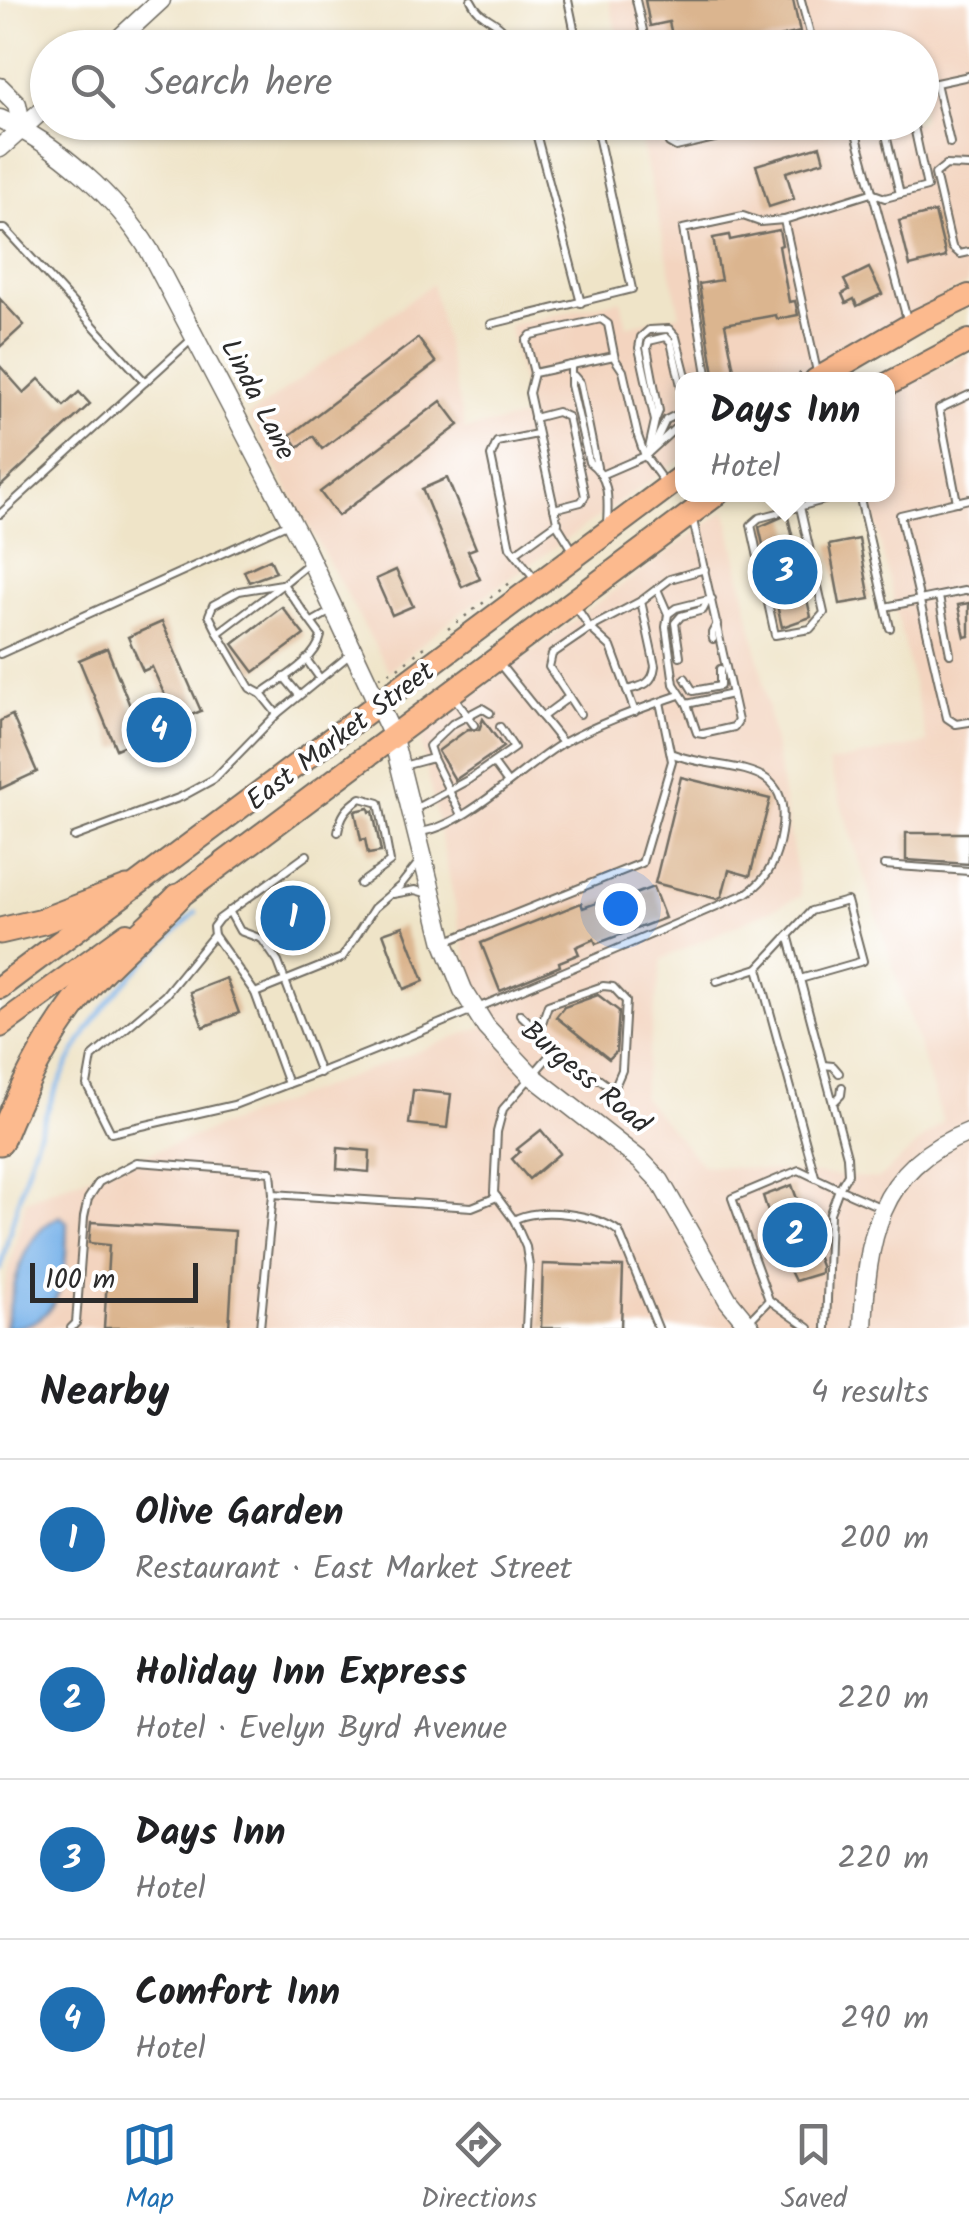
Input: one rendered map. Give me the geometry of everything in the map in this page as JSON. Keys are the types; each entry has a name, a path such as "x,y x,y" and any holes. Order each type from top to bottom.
{"highway":[{"path":"821,372 969,296"},
{"path":"895,380 969,341"},
{"name":"East Market Street","path":"0,987 378,703 529,579 675,497"},
{"path":"626,562 633,542 675,502"},
{"name":"East Market Street","path":"0,1026 626,562 675,502"},
{"path":"0,931 56,917 127,889"},
{"path":"0,1142 22,1088 67,1014 109,964 178,897"}],"street":[{"path":"129,30 161,0"},
{"name":"Linda Lane","path":"0,86 18,104 22,128"},
{"name":"Linda Lane","path":"0,119 30,134"},
{"path":"0,148 30,121"},
{"name":"Linda Lane","path":"37,140 96,186 149,250 311,562 392,734"},
{"name":"Burgess Road","path":"392,734 444,943 474,1008 499,1043 531,1075 641,1161 660,1181 718,1283 749,1326"},
{"path":"863,1328 866,1262 883,1208 922,1160 969,1132"}],"lane":[{"path":"471,0 479,12 505,30"},
{"path":"568,0 574,30"},
{"path":"636,0 642,30"},
{"path":"801,0 809,30"},
{"path":"939,82 969,76"},
{"path":"939,96 950,143"},
{"path":"539,140 580,303"},
{"path":"491,324 632,289 599,140"},
{"path":"668,140 674,146 702,140"},
{"path":"858,140 909,326"},
{"path":"887,140 900,194"},
{"path":"707,372 682,229 744,216 760,222 784,220 871,193 885,198 928,187 917,140"},
{"path":"969,166 946,165 935,174 952,247 960,254 969,252"},
{"path":"784,220 812,372"},
{"path":"0,228 5,228 145,382"},
{"path":"576,555 558,522 536,434 529,393 534,373 526,341 531,334 601,320 608,324 614,356 623,371 649,452 675,484"},
{"path":"655,421 639,348 641,336 650,330 669,329 676,336 685,372"},
{"path":"0,514 194,337"},
{"path":"649,452 659,412 647,348 649,340 666,337 671,342 678,372"},
{"path":"534,373 614,356"},
{"path":"571,365 589,462 599,472 608,492 606,533"},
{"path":"957,502 940,409 969,394"},
{"path":"534,418 558,412 568,418 586,496 581,502 554,509"},
{"path":"649,452 666,420 675,416"},
{"path":"599,472 649,452 675,428"},
{"path":"529,579 510,547 492,456 497,442 536,434"},
{"path":"969,499 900,514 947,718 956,724 969,722"},
{"path":"657,589 668,614 667,636 679,696 687,704 697,732 734,727 738,722 705,569 685,502"},
{"path":"800,507 824,613 810,628 775,635 751,525 759,518 818,502"},
{"path":"861,502 890,628"},
{"path":"0,654 290,522"},
{"path":"515,553 558,522"},
{"path":"218,632 311,562"},
{"path":"580,714 549,668 552,654 641,601 670,579 705,569"},
{"path":"261,694 319,646 321,636 284,584"},
{"path":"277,714 261,694 250,688 209,616 213,605 239,591 284,584"},
{"path":"885,607 969,590"},
{"path":"939,597 950,654"},
{"path":"668,614 676,608 709,600"},
{"path":"680,656 675,623 681,616 703,610 709,600"},
{"path":"572,601 590,628 611,647 635,712"},
{"path":"627,690 646,684 654,676 641,601"},
{"path":"312,622 334,610"},
{"path":"713,639 717,624"},
{"path":"74,837 206,784 222,773 298,695 354,651"},
{"path":"306,659 319,677"},
{"path":"496,659 563,744"},
{"path":"686,678 693,691 710,690 720,686 720,670"},
{"path":"284,677 298,695"},
{"path":"450,692 474,725"},
{"path":"687,704 732,694"},
{"path":"417,832 441,828 462,816 563,744 679,696"},
{"path":"542,716 569,697"},
{"path":"444,943 638,866 646,856 673,754 660,702"},
{"path":"429,707 445,746"},
{"path":"462,816 429,746 466,714 482,708 490,713"},
{"path":"452,724 460,735"},
{"path":"412,810 450,791 514,748 500,728"},
{"path":"214,935 165,995 92,1057 87,1085 112,1134 234,1105 747,893 764,878 775,858 783,812 775,785 757,772 705,764 673,754"},
{"path":"402,766 433,758"},
{"path":"496,758 506,782"},
{"path":"338,832 344,812 354,803 367,798 380,803 390,862 360,884"},
{"path":"288,1084 255,994 214,935 213,927 307,855"},
{"path":"255,994 342,958 374,908 423,856"},
{"path":"884,865 969,872"},
{"path":"391,894 415,890 432,896"},
{"path":"717,982 758,968 811,911 847,900 864,961 800,979"},
{"path":"229,911 240,930 262,940 278,962 320,1072"},
{"path":"788,938 847,1156 848,1174 830,1213 826,1328"},
{"path":"758,968 815,1178"},
{"path":"520,1014 539,1032 556,1048 608,1086 616,1084 622,1070 626,1001 613,987 603,986 548,1005 539,1032"},
{"path":"526,1328 529,1266 526,1247 514,1220 494,1193 496,1132 503,1109 556,1048"},
{"path":"822,1065 833,1066 838,1073"},
{"path":"833,1103 841,1095 842,1086"},
{"path":"70,1328 76,1324 88,1199 99,1182 138,1162 271,1172 273,1194 260,1328"},
{"path":"809,1328 769,1300 732,1198 799,1170 883,1208"},
{"path":"273,1194 472,1207 496,1197"},
{"path":"514,1220 526,1212 608,1222 619,1232 658,1328"},
{"path":"749,1326 769,1300"}],"path":[{"path":"448,629 529,579"},
{"path":"394,671 434,639"}],"shaded area":[{"path":"609,0 969,0 969,283 811,372 675,372 675,464 453,618 389,671 248,417 432,284 465,430 529,416 509,325 621,300 627,326 680,314 641,140 939,140 939,30 616,30"},
{"path":"969,353 969,1328 0,1328 0,1305 26,1200 498,1021 473,980 465,953 422,734 726,510 761,669 801,896 662,959 642,1096 702,1165 878,1179 943,1122 828,763 927,743 871,502 895,502 895,390"}],"water":[{"path":"60,1216 67,1222 66,1258 59,1292 41,1318 5,1328 27,1249 46,1225"}],"building":[{"path":"645,0 793,0 800,30 671,30 669,22 650,26"},
{"path":"820,146 824,161 786,172 794,199 769,207 756,165"},
{"path":"935,212 946,257 910,266 899,221"},
{"path":"779,230 789,302 795,301 798,315 725,324 734,372 714,372 699,284 721,280 713,238 729,235 730,240"},
{"path":"869,268 882,294 857,306 854,299 846,303 842,294 849,290 844,280"},
{"path":"0,299 24,325 0,347"},
{"path":"418,338 436,363 322,449 313,436 298,447 290,435"},
{"path":"0,366 24,393 39,379 64,406 79,392 90,404 0,487"},
{"path":"441,401 459,425 338,516 320,492"},
{"path":"447,478 476,548 468,551 480,579 462,587 422,489"},
{"path":"788,517 811,617 782,627 759,527"},
{"path":"859,539 870,599 840,604 829,545"},
{"path":"270,559 276,572 249,582 244,571"},
{"path":"396,570 413,606 392,615 376,579"},
{"path":"969,603 969,636 965,637 958,605"},
{"path":"282,607 304,635 254,672 233,644"},
{"path":"162,622 201,711 170,724 170,735 178,751 164,758 156,740 149,743 146,736 116,749 79,660 107,648 132,711 166,698 152,667 143,671 128,637"},
{"path":"12,715 37,772 0,789 0,721"},
{"path":"483,719 503,747 455,780 438,751 468,729 479,730"},
{"path":"681,777 770,799 750,876 729,870 722,896 717,899 655,883"},
{"path":"355,811 373,811 381,852 368,854"},
{"path":"906,833 969,833 969,864 906,860"},
{"path":"653,887 665,918 596,944 594,939 576,947 579,954 559,962 560,966 500,991 481,943 581,903 583,908 618,895 620,900"},
{"path":"297,890 306,899 309,896 316,906 313,912 323,925 290,949 263,911"},
{"path":"403,926 424,981 404,989 383,933"},
{"path":"226,978 239,1013 203,1027 190,992"},
{"path":"598,995 619,1011 616,1052 609,1059 556,1017 564,1007"},
{"path":"413,1090 451,1094 447,1128 409,1124"},
{"path":"541,1130 560,1153 529,1179 512,1159 520,1152 517,1149"},
{"path":"338,1148 370,1151 369,1172 337,1169"},
{"path":"792,1185 816,1239 812,1242 821,1266 821,1273 795,1281 780,1250 763,1196"},
{"path":"91,1222 235,1231 229,1328 104,1328 109,1245 89,1243"},
{"path":"543,1264 623,1267 621,1328 541,1328"}],"waterway":[{"path":"0,1269 48,1107 78,1047 119,990 196,912"}],"place":[{"name":"Days Inn","path":"785,572"},
{"name":"Comfort Inn","path":"159,730"},
{"name":"Olive Garden","path":"293,918"},
{"name":"Holiday Inn Express","path":"795,1235"}]}
